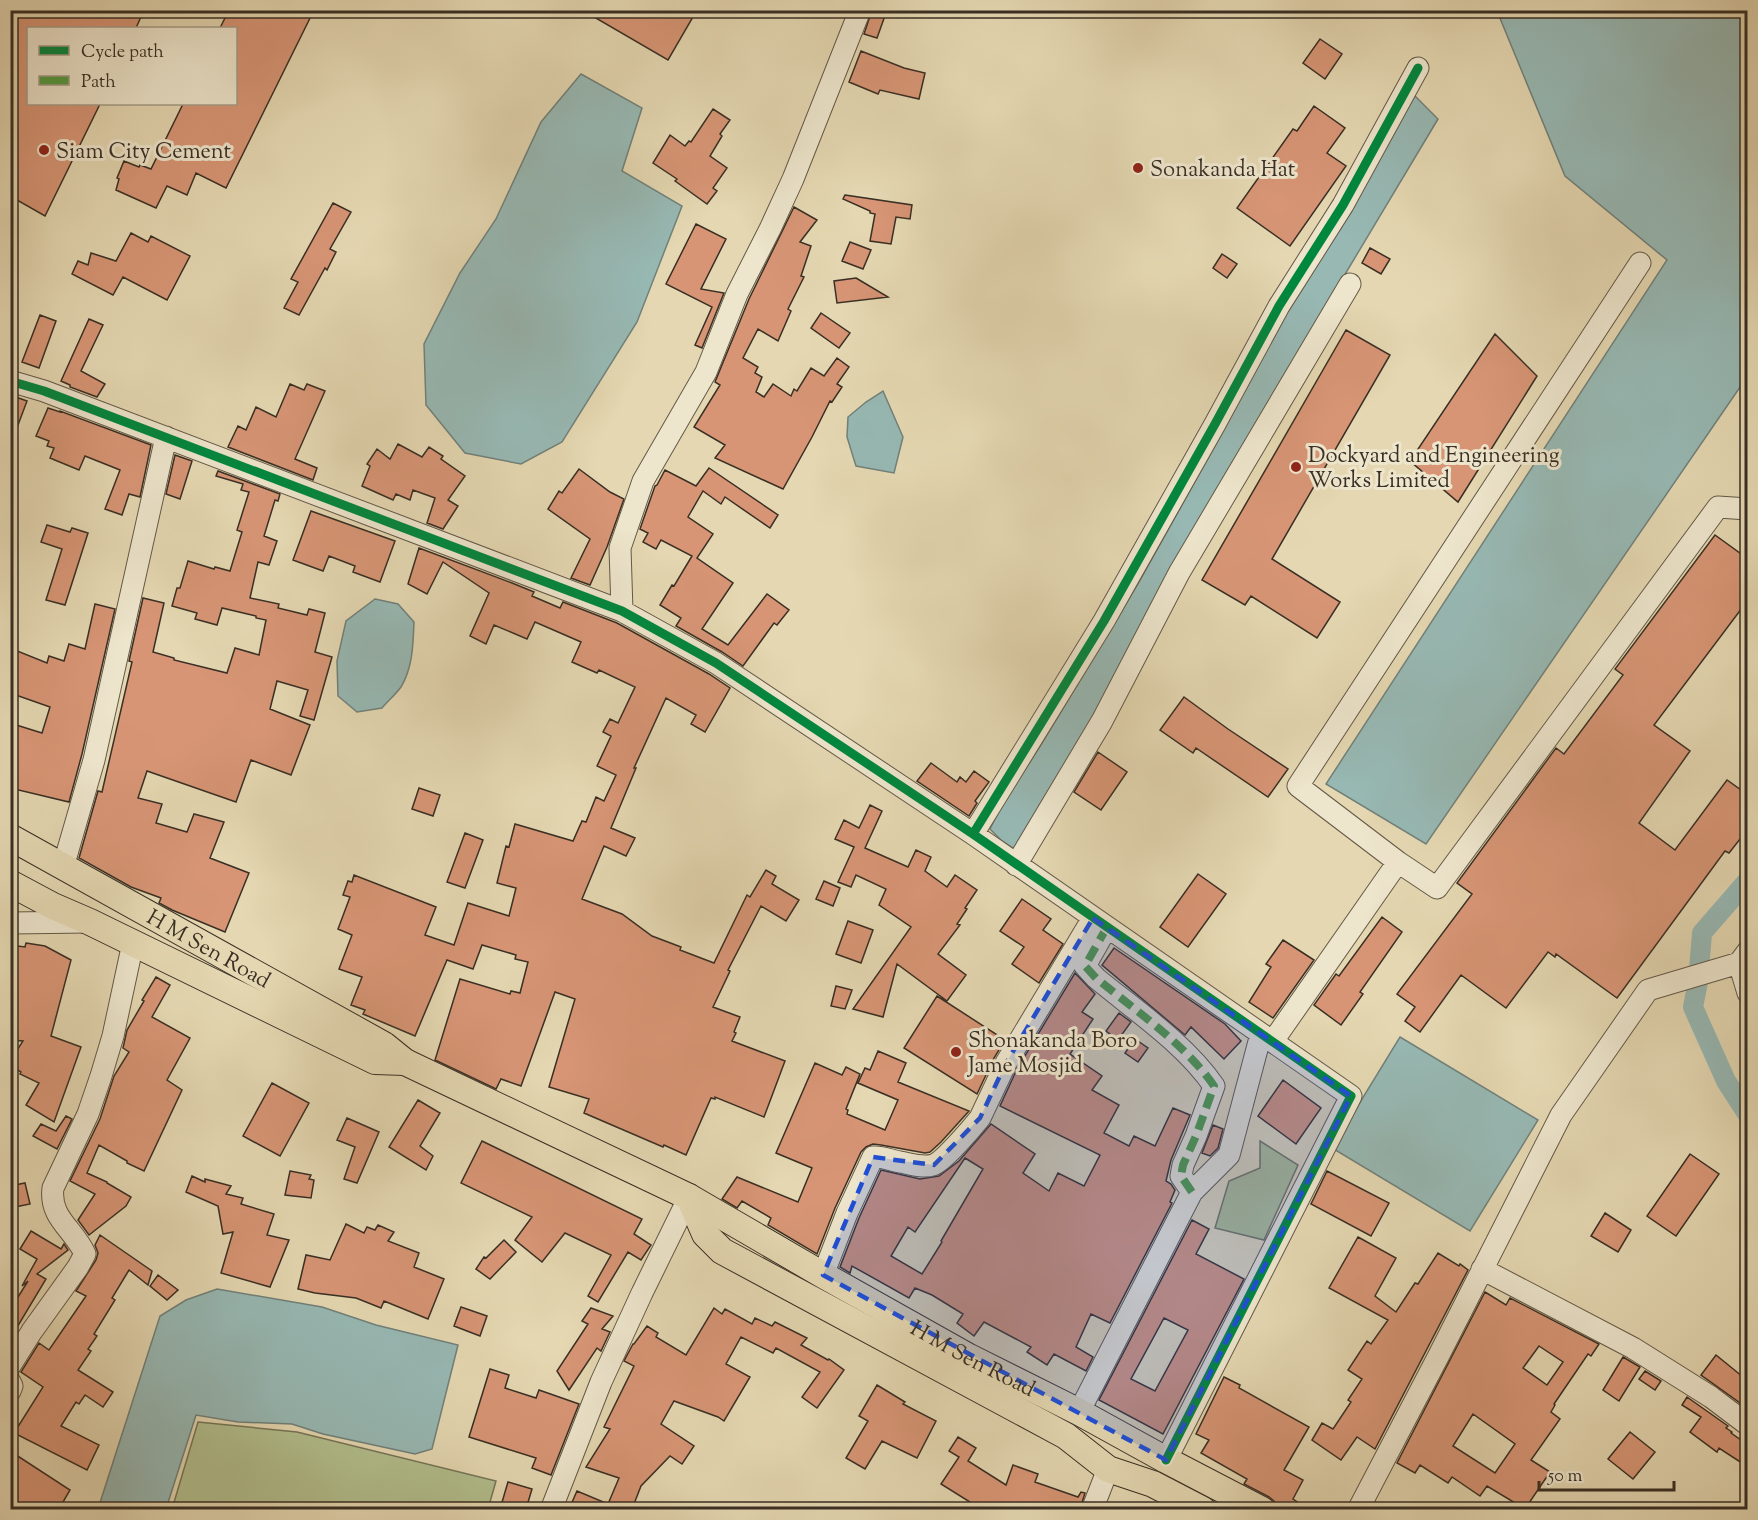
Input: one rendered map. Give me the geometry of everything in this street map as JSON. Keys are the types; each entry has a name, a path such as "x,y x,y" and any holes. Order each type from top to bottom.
{"main road":[{"name":"H M Sen Road","path":"10,837 384,1045 405,1062 689,1197 969,1357 1079,1412 1262,1509"},
{"name":"H M Sen Road","path":"10,883 52,906 99,926 375,1061 405,1062"},
{"path":"99,926 123,900"},
{"name":"H M Sen Road","path":"689,1197 705,1234 722,1251 1066,1436 1108,1469 1153,1484 1203,1509"}],"street":[{"path":"622,611 620,548 643,481 706,372 737,294 793,179 860,10"},
{"path":"973,834 1104,621 1279,306 1343,205 1418,68"},
{"path":"1640,263 1298,786 1398,862 1437,888 1718,507 1748,509"},
{"path":"1016,865 1102,721 1179,573 1350,284"},
{"path":"10,381 44,391 166,436 622,611 716,663 973,834 1351,1096 1166,1460"},
{"path":"63,867 94,760 166,436"},
{"path":"1079,1412 1192,1192 1229,1155 1267,1037 1398,862"},
{"path":"10,923 99,926"},
{"path":"1100,923 1085,966 1096,978 1179,1047 1201,1068 1214,1086 1183,1165 1181,1176 1192,1192"},
{"path":"823,1275 873,1156 921,1166 932,1165 974,1126 1006,1063 1100,923"},
{"path":"10,1366 85,1254 54,1209 53,1188 88,1114 113,1036 133,943"},
{"path":"1358,1509 1561,1114 1648,990 1743,957 1748,993"},
{"path":"551,1509 601,1382 689,1197"},
{"path":"1482,1269 1633,1348 1711,1397 1748,1425"},
{"path":"10,1382 12,1386 10,1390"},
{"path":"1092,1509 1108,1469"}],"highlighted area":[{"path":"1093,918 1351,1096 1166,1460 823,1275 873,1157 934,1165 980,1118 1006,1063"}],"green space":[{"path":"1260,1141 1298,1165 1264,1240 1215,1228 1229,1181 1260,1168"},
{"path":"198,1422 297,1432 496,1481 488,1509 172,1509"}],"water":[{"path":"1497,11 1747,11 1747,377 1426,844 1326,784 1667,260 1565,176"},
{"path":"581,74 642,108 622,171 682,206 637,322 562,442 521,464 465,453 426,405 424,344 460,273 496,219 541,122"},
{"path":"1411,92 1438,119 1347,271 1019,852 1002,841 990,829 1001,807 1139,582 1283,318"},
{"path":"883,391 903,437 894,473 856,466 847,437 848,417"},
{"path":"375,599 398,604 414,622 412,655 401,687 382,708 357,712 338,696 337,661 346,621"},
{"path":"1400,1037 1538,1120 1470,1231 1332,1148"},
{"path":"217,1289 322,1307 376,1325 458,1345 432,1449 415,1454 323,1434 292,1424 238,1422 196,1415 166,1509 98,1509 160,1316 186,1300"}],"building":[{"name":"Siam City Cement","path":"10,10 144,10 136,27 27,27 27,105 100,105 45,216 10,196"},
{"path":"229,10 314,10 226,188 196,173 187,195 167,186 156,208 116,190 119,179 117,178 124,161 151,169 183,105 237,105 237,27 220,27"},
{"path":"582,10 697,10 668,60"},
{"path":"872,10 887,10 877,38 864,34"},
{"path":"1320,39 1342,54 1325,79 1303,63"},
{"path":"861,51 904,68 925,73 919,99 880,90 878,94 849,82"},
{"path":"1314,106 1345,128 1327,153 1346,166 1290,246 1237,208 1293,129 1297,131"},
{"path":"713,109 730,120 720,134 722,136 710,156 727,168 713,188 717,191 707,204 653,163 670,135 685,146 689,141 691,142"},
{"path":"845,195 912,205 910,219 896,217 891,244 870,241 875,214 843,199"},
{"path":"333,203 351,212 330,249 336,252 327,270 325,268 299,315 284,308 298,282 291,279"},
{"path":"794,207 817,220 800,242 811,246 801,276 804,277 788,309 791,311 778,341 758,329 743,358 758,367 755,373 762,377 756,392 764,397 773,384 791,396 794,389 797,391 811,368 824,376 837,358 849,367 837,384 842,387 832,402 830,401 783,489 715,458 725,445 694,427 720,385 715,382 749,299"},
{"path":"696,224 726,239 701,289 724,293 702,348 695,345 712,307 666,284"},
{"path":"131,233 148,242 151,236 190,256 167,300 123,277 113,295 72,274 78,261 88,265 91,253 116,261"},
{"path":"850,242 871,250 863,269 842,261"},
{"path":"1370,248 1390,259 1381,274 1362,263"},
{"path":"1222,254 1237,264 1227,278 1213,268"},
{"path":"856,278 888,297 837,303 834,281"},
{"path":"821,313 850,333 839,348 811,328"},
{"path":"40,315 56,321 39,368 22,362"},
{"path":"89,319 103,325 81,371 105,384 97,397 70,387 61,381"},
{"name":"Dockyard and Engineering Works Limited","path":"1346,330 1390,355 1272,559 1340,602 1317,638 1251,596 1245,605 1202,580"},
{"name":"Dockyard and Engineering Works Limited","path":"1495,334 1537,376 1458,502 1410,461"},
{"path":"290,384 304,390 307,384 325,391 295,459 317,468 313,480 228,447 238,426 246,430 256,407 276,417"},
{"path":"10,395 27,401 12,441 10,441"},
{"path":"48,408 151,445 140,497 129,494 122,515 105,509 120,470 85,456 79,470 50,458 54,448 47,446 49,441 36,436"},
{"path":"398,444 422,457 429,447 443,456 441,459 465,476 448,500 458,506 443,529 427,523 435,498 413,490 410,500 396,494 393,500 362,486 370,466 367,464 377,449 390,459"},
{"path":"175,455 192,461 180,499 166,494"},
{"path":"709,468 778,515 770,528 725,497 721,504 703,491 688,517 713,534 697,558 733,583 702,629 728,645 767,594 789,610 777,625 774,623 743,666 676,626 681,618 660,605 692,556 661,540 656,549 643,542 648,533 640,529 655,486 665,470 696,486"},
{"path":"579,469 610,492 624,499 607,547 590,585 571,578 590,539 548,509 559,491 562,493"},
{"path":"218,471 280,494 278,501 275,500 264,536 277,541 269,565 258,562 250,598 279,604 278,608 307,615 309,609 325,613 315,652 332,657 314,720 300,716 308,690 277,681 270,709 310,725 291,775 251,760 236,802 147,771 138,798 162,804 156,823 187,832 194,814 224,822 210,858 249,873 225,932 172,910 159,903 161,898 131,887 79,858 98,791 102,792 132,662 129,661 143,598 164,603 153,652 174,658 174,660 227,673 235,648 259,655 266,620 222,608 217,625 195,619 197,613 172,606 188,561 230,571 242,532 237,530 249,492 241,490 243,484 216,476"},
{"path":"311,511 395,541 380,582 353,572 355,566 329,556 323,571 293,560"},
{"path":"47,525 70,532 72,528 88,533 65,605 46,600 62,549 41,542"},
{"path":"1715,535 1748,559 1748,600 1654,725 1690,751 1639,823 1675,850 1727,780 1748,795 1748,829 1729,853 1725,851 1617,998 1556,954 1555,957 1548,952 1506,1008 1461,975 1420,1032 1405,1021 1415,1007 1397,994 1472,894 1457,883 1556,748 1564,754 1623,675 1615,669"},
{"path":"419,548 534,592 532,596 560,608 563,602 617,623 730,688 705,732 691,724 696,715 666,698 634,768 636,768 611,828 635,838 626,856 604,846 582,899 622,914 652,936 714,963 747,895 750,897 766,870 776,876 772,884 799,900 786,921 761,906 728,970 730,971 713,1007 740,1017 732,1041 785,1061 764,1117 715,1097 715,1099 711,1098 686,1155 584,1113 589,1099 549,1087 575,999 555,992 521,1086 501,1079 496,1089 435,1060 460,979 510,994 511,991 520,993 528,962 515,959 516,955 482,945 473,969 447,960 415,1036 363,1014 365,1010 351,1005 362,977 339,969 352,935 338,929 350,897 343,895 348,881 352,882 354,875 436,907 425,935 454,945 468,903 509,916 516,888 497,883 506,846 509,847 515,824 573,841 582,821 586,822 596,797 604,801 616,775 597,766 611,736 603,732 610,719 618,723 635,687 599,670 597,673 572,662 581,642 535,622 527,639 494,625 486,644 470,636 489,593 443,562 427,594 408,584"},
{"path":"95,604 115,609 69,802 10,788 10,723 42,733 50,707 10,693 10,648 47,663 49,656 64,661 69,644 85,649"},
{"path":"1184,697 1288,769 1268,797 1196,748 1193,753 1160,730"},
{"path":"1098,752 1127,772 1101,810 1074,792"},
{"path":"931,763 957,782 960,777 966,782 974,771 989,782 975,801 977,803 969,816 917,781"},
{"path":"419,788 440,795 433,816 412,809"},
{"path":"870,805 882,811 865,848 908,867 916,850 931,857 925,871 947,887 955,875 977,890 957,924 960,925 938,954 966,975 947,1001 897,964 883,1017 853,1009 911,927 879,905 886,889 856,875 851,887 838,882 854,847 835,839 844,820 859,828"},
{"path":"465,833 483,840 465,888 447,882"},
{"path":"1198,874 1226,894 1188,947 1160,927"},
{"path":"824,881 840,888 833,906 816,899"},
{"path":"1022,899 1051,919 1043,930 1063,944 1039,983 1012,964 1024,947 1000,931"},
{"path":"1382,917 1402,932 1360,992 1363,994 1341,1025 1314,1005 1336,974 1339,976"},
{"path":"848,921 873,930 861,963 836,954"},
{"path":"1283,940 1314,960 1273,1018 1249,1002 1271,967 1266,964"},
{"path":"26,943 45,946 71,960 51,1036 81,1047 54,1122 26,1105 39,1083 20,1074 21,1072 10,1065 10,1061 23,1041 10,1040 10,945 25,947"},
{"path":"1114,948 1225,1024 1241,1041 1224,1059 1191,1027 1185,1035 1102,965"},
{"path":"1075,973 1095,994 1082,1012 1093,1019 1070,1054 1102,1076 1092,1090 1119,1105 1104,1133 1129,1146 1134,1136 1155,1146 1173,1108 1190,1115 1171,1160 1166,1181 1175,1190 1170,1202 1172,1203 1110,1323 1091,1314 1076,1347 1093,1357 1086,1371 1054,1354 1047,1365 1027,1352 1031,1347 984,1322 974,1336 957,1323 963,1314 932,1295 915,1288 909,1298 852,1266 850,1273 840,1267 881,1170 920,1179 939,1176 959,1161 991,1124 1035,1154 1023,1173 1049,1191 1058,1173 1084,1186 1100,1155 1000,1106 1017,1069","holes":["965,1158 983,1169 922,1274 891,1256 908,1227 915,1232"]},
{"path":"156,977 170,985 152,1017 190,1038 167,1080 182,1090 144,1171 99,1145 87,1173 131,1197 126,1206 89,1235 78,1220 95,1194 70,1181 100,1119 114,1076 129,1052 123,1048 127,1030"},
{"path":"836,986 852,990 845,1009 831,1006"},
{"path":"937,996 1005,1040 977,1094 904,1048"},
{"path":"1119,1013 1131,1022 1118,1040 1106,1031"},
{"path":"1135,1039 1148,1048 1138,1062 1125,1053"},
{"path":"878,1051 906,1063 898,1082 969,1111 941,1142 930,1152 925,1153 873,1144 866,1147 861,1152 835,1208 817,1254 768,1225 771,1218 742,1201 737,1208 722,1199 737,1177 798,1202 812,1168 776,1153 815,1063 842,1075 846,1067 860,1074 846,1109 847,1114 885,1130 898,1100 858,1083 865,1068 870,1070"},
{"path":"1283,1080 1321,1108 1296,1144 1258,1116"},
{"path":"272,1083 309,1103 280,1156 243,1136"},
{"path":"418,1100 440,1113 420,1146 433,1156 426,1170 389,1147"},
{"path":"66,1116 72,1119 57,1149 33,1136 41,1124 56,1131"},
{"path":"347,1118 379,1132 357,1183 344,1179 355,1147 337,1140"},
{"path":"1213,1125 1223,1129 1218,1148 1210,1156 1202,1153"},
{"path":"482,1141 642,1219 634,1234 651,1245 641,1260 628,1252 598,1302 588,1296 611,1255 565,1233 542,1262 515,1240 532,1217 461,1183"},
{"path":"1690,1154 1719,1174 1676,1236 1647,1216"},
{"path":"290,1171 311,1175 309,1179 314,1180 311,1198 285,1195"},
{"path":"1327,1171 1389,1203 1371,1236 1311,1204"},
{"path":"192,1176 205,1182 205,1179 231,1186 226,1194 243,1198 241,1204 274,1214 267,1235 289,1240 270,1287 221,1273 233,1232 223,1234 218,1206 186,1192"},
{"path":"25,1183 30,1204 10,1208 10,1186"},
{"path":"1605,1213 1631,1230 1618,1252 1591,1236"},
{"path":"1192,1220 1209,1229 1196,1254 1244,1279 1163,1434 1099,1400","holes":["1164,1318 1188,1330 1155,1391 1131,1379"]},
{"path":"346,1224 364,1233 367,1227 375,1230 378,1225 394,1232 388,1241 419,1253 414,1267 444,1279 428,1319 384,1301 381,1308 356,1298 298,1289 306,1255 330,1260"},
{"path":"31,1231 61,1249 64,1244 68,1250 37,1274 46,1279 10,1339 10,1304 13,1305 28,1281 22,1286 37,1259 20,1249"},
{"path":"100,1235 152,1271 148,1285 129,1270 112,1298 115,1300 94,1334 97,1336 88,1349 91,1351 78,1370 113,1392 103,1407 85,1395 79,1404 76,1402 61,1426 99,1445 87,1470 14,1433 43,1387 21,1372 39,1343 49,1350 86,1296 76,1291 96,1260 98,1253 95,1245"},
{"path":"1358,1237 1396,1258 1375,1296 1396,1312 1438,1253 1468,1270 1375,1449 1357,1437 1341,1460 1312,1440 1322,1423 1333,1429 1351,1402 1348,1400 1362,1379 1348,1370 1367,1341 1371,1344 1388,1320 1329,1288"},
{"path":"504,1240 516,1252 490,1279 476,1269 484,1257 486,1258"},
{"path":"158,1275 178,1290 167,1300 150,1286"},
{"path":"1485,1292 1506,1305 1510,1298 1599,1344 1591,1356 1588,1354 1554,1404 1551,1412 1560,1419 1531,1460 1550,1472 1525,1509 1487,1486 1480,1496 1452,1477 1448,1483 1420,1465 1415,1473 1397,1463","holes":["1539,1346 1563,1362 1547,1385 1523,1368","1473,1414 1515,1444 1495,1473 1453,1446"]},
{"path":"461,1307 487,1316 480,1336 454,1326"},
{"path":"591,1308 613,1316 602,1329 610,1332 601,1351 597,1348 569,1390 557,1371 588,1324 582,1321"},
{"path":"714,1308 722,1314 725,1309 752,1324 755,1318 772,1326 775,1322 807,1338 801,1345 829,1359 844,1370 817,1408 802,1397 820,1372 776,1348 773,1353 741,1337 726,1364 750,1377 724,1421 674,1401 661,1424 694,1446 682,1464 670,1456 641,1486 632,1509 569,1509 577,1491 608,1504 619,1478 586,1467 610,1429 604,1427 634,1366 624,1361 633,1344 647,1326 658,1333 656,1337 686,1355"},
{"path":"1716,1355 1748,1381 1748,1400 1743,1405 1701,1375"},
{"path":"1623,1357 1640,1367 1619,1401 1603,1390"},
{"path":"490,1369 509,1375 505,1388 536,1398 539,1390 579,1404 551,1475 532,1468 536,1458 469,1437"},
{"path":"1645,1371 1661,1381 1655,1390 1639,1379"},
{"path":"1224,1377 1240,1385 1239,1388 1309,1427 1284,1470 1303,1480 1293,1499 1308,1509 1277,1509 1275,1502 1269,1497 1244,1484 1247,1479 1201,1453 1209,1440 1196,1434"},
{"path":"877,1385 905,1402 903,1404 936,1421 917,1458 882,1441 865,1469 846,1458 868,1421 859,1416"},
{"path":"1687,1397 1728,1426 1726,1428 1731,1433 1748,1445 1748,1467 1719,1448 1717,1452 1690,1432 1701,1417 1682,1405"},
{"path":"1630,1432 1655,1452 1633,1479 1608,1459"},
{"path":"958,1437 976,1448 968,1461 1006,1485 1013,1465 1038,1474 1035,1482 1078,1497 1081,1492 1085,1493 1080,1509 981,1509 941,1484 959,1457 949,1451"},
{"path":"10,1451 70,1490 59,1509 10,1509"},
{"path":"508,1482 532,1489 526,1509 500,1509"}],"waterway":[{"path":"1748,880 1702,933 1698,982 1693,1007 1726,1081 1748,1115"}],"marked path":[{"path":"1107,927 1085,966 1096,978 1174,1042 1214,1086 1183,1165 1181,1176 1192,1192"}],"cycle path":[{"path":"973,834 1104,621 1279,306 1343,205 1418,68"},
{"path":"10,381 44,391 622,611 716,663 973,834 1351,1096 1166,1460"}],"place":[{"name":"Siam City Cement","path":"44,150"},
{"name":"Sonakanda Hat","path":"1138,168"},
{"name":"Dockyard and Engineering Works Limited","path":"1296,467"},
{"name":"Shonakanda Boro Jame Mosjid","path":"956,1052"}]}
